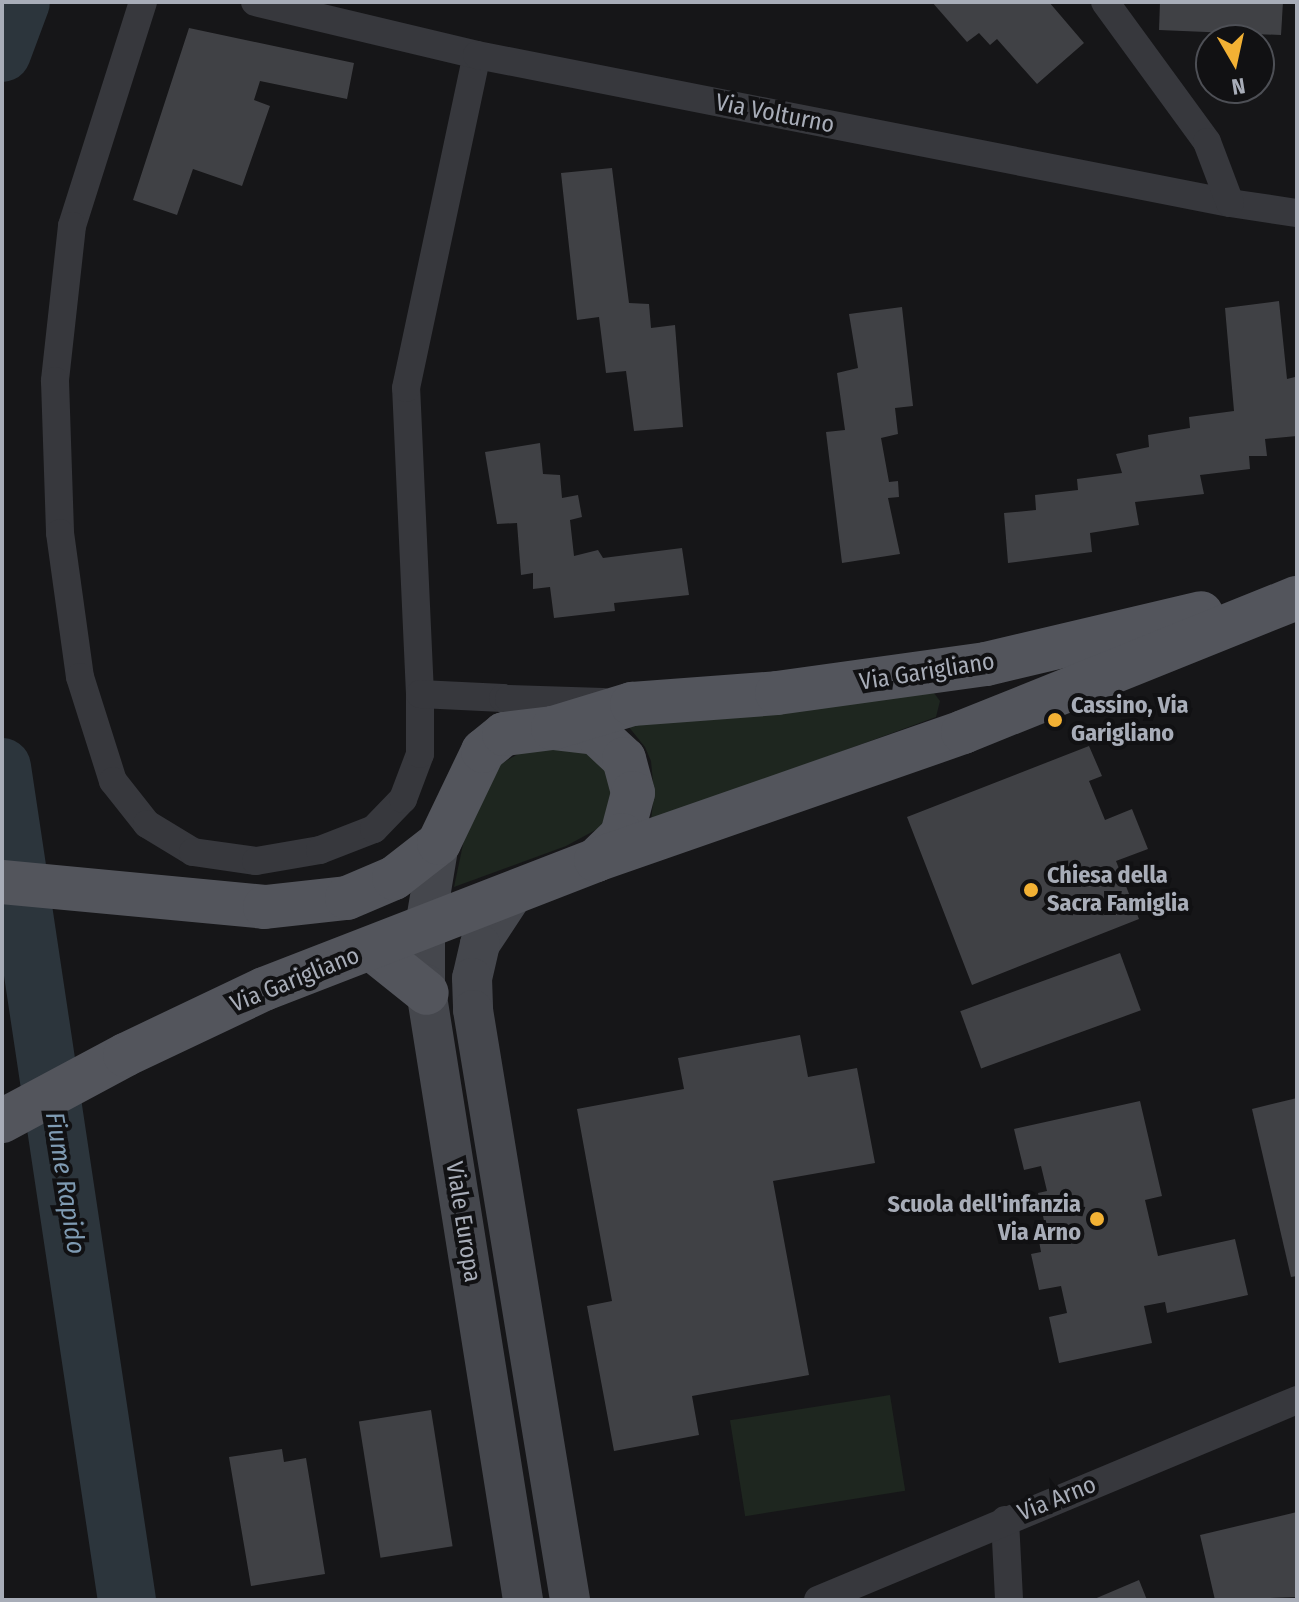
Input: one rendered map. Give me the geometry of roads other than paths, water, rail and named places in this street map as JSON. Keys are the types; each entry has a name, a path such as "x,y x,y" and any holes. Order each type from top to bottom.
{"main road":[{"name":"Via Garigliano","path":"2,882 265,907 347,898 394,878 439,843 483,751 504,734 553,728 632,704 777,693 986,664 1297,590"},
{"name":"Via Garigliano","path":"2,1121 125,1055 264,989 596,860 963,732 1297,598"},
{"name":"Via Garigliano","path":"553,728 596,733 624,759 633,793 626,821 622,835 596,860"},
{"path":"372,949 427,993"}],"street":[{"path":"143,2 72,226 55,381 60,533 80,677 113,781 147,824 193,852 256,861 320,850 374,829 403,799 420,754 406,388 477,55"},
{"name":"Via Volturno","path":"255,2 477,55 1230,203 1297,213"},
{"path":"1105,2 1207,142 1230,203"},
{"path":"420,694 632,704"},
{"path":"503,698 553,728"},
{"name":"Viale Europa","path":"439,843 425,927 427,993 523,1600"},
{"name":"Viale Europa","path":"513,894 480,944 472,978 473,1010 570,1600"},
{"name":"Via Arno","path":"818,1600 1297,1400"},
{"path":"1005,1520 1009,1600"}],"waterway":[{"name":"Fiume Rapido","path":"2,53 21,2"},
{"name":"Fiume Rapido","path":"2,767 127,1600"}],"place":[{"name":"Cassino, Via Garigliano","path":"1055,720"},
{"name":"Chiesa della Sacra Famiglia","path":"1031,890"},
{"name":"Scuola dell'infanzia Via Arno","path":"1097,1219"}]}
